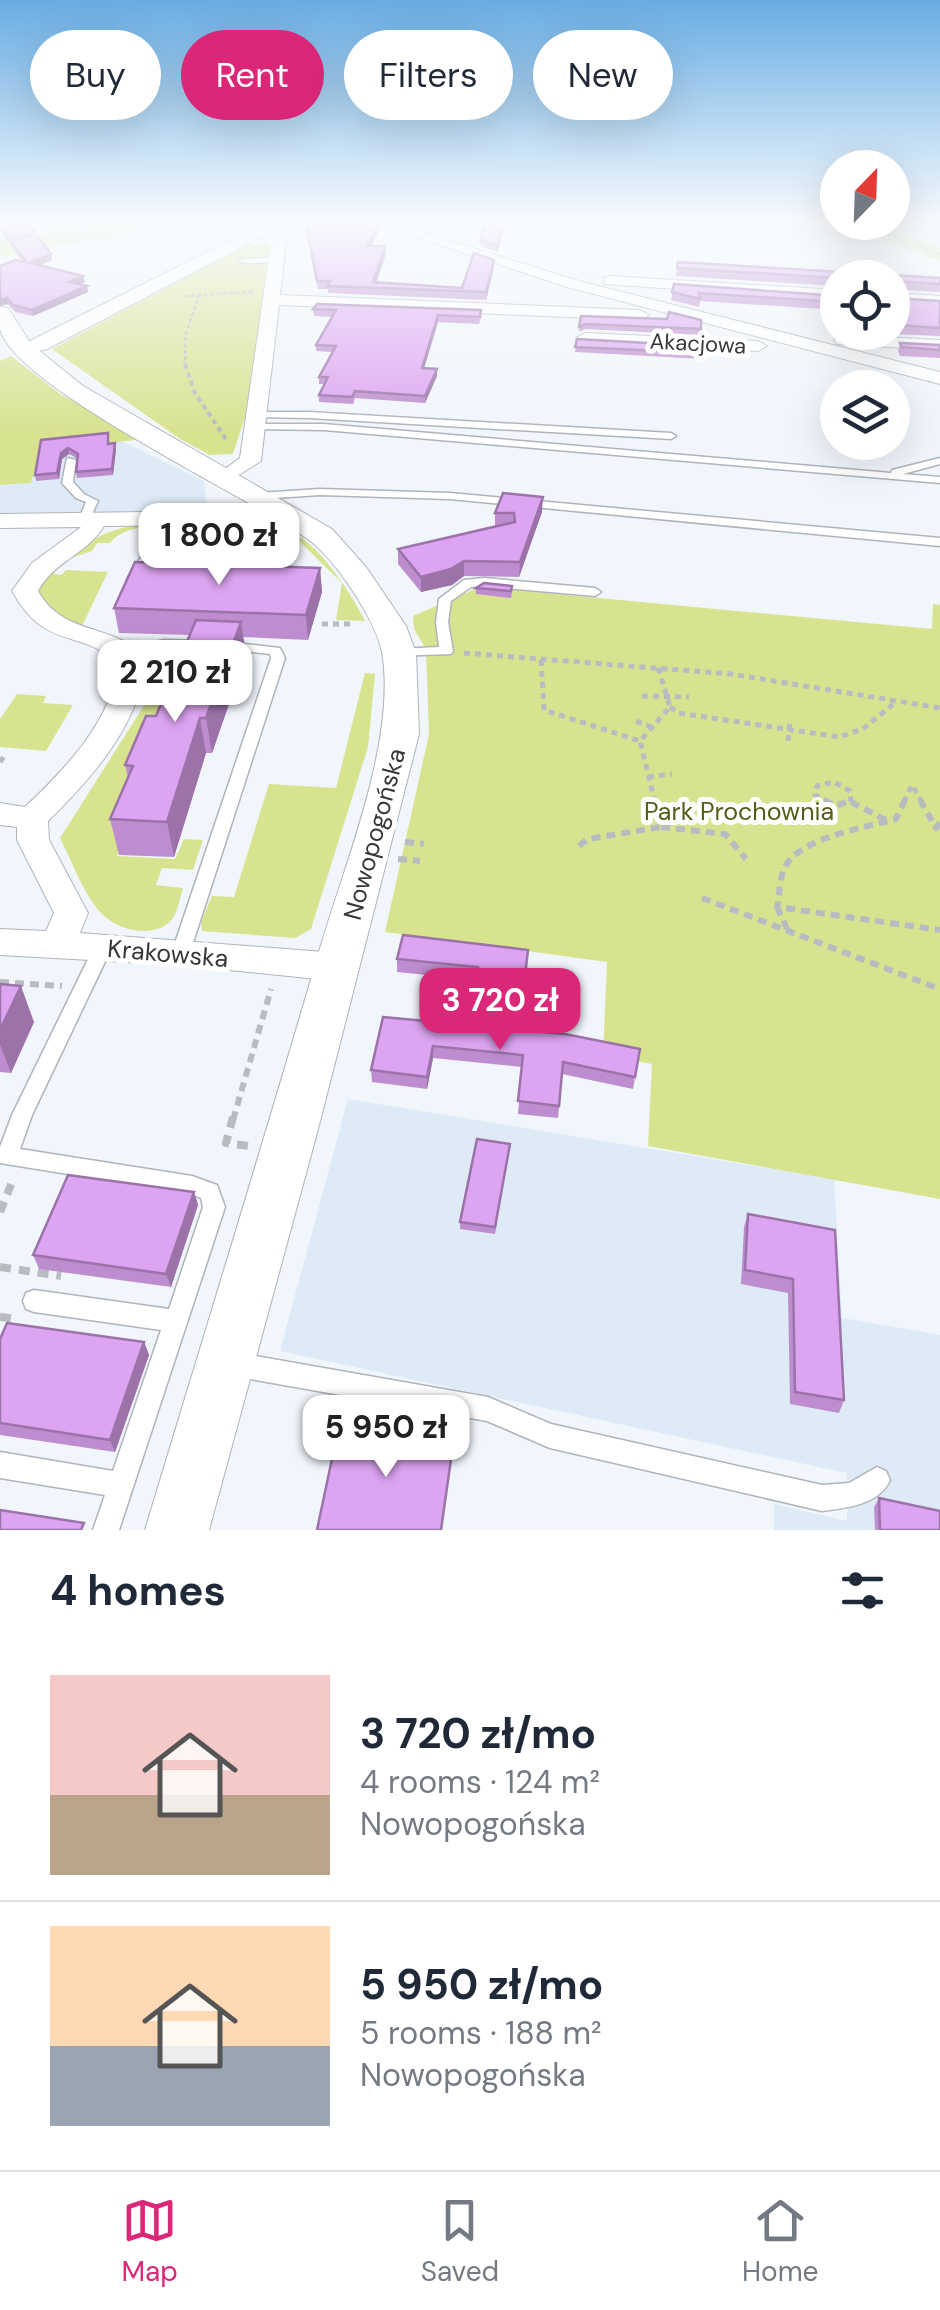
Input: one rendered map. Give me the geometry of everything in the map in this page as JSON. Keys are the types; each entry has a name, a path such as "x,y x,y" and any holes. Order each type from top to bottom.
{"street":[{"path":"23,349 41,345 146,290"},
{"path":"226,476 250,460 271,290"},
{"path":"597,290 940,378"},
{"path":"775,290 820,293"},
{"path":"910,299 940,301"},
{"path":"271,300 652,316 678,312"},
{"name":"Nowopogońska","path":"0,313 23,349 74,391 322,535 356,573 390,626 400,653 401,734 176,1530"},
{"name":"Akacjowa","path":"586,338 810,346"},
{"path":"810,346 835,339 940,345"},
{"path":"0,520 244,516 268,502"},
{"path":"58,944 71,912 16,816 66,787 117,716 133,676 133,660 125,653 46,622 34,613 25,591 33,572 83,539 91,519"},
{"name":"Krakowska","path":"0,942 181,952 337,967"}],"lane":[{"path":"255,421 310,414 670,436"},
{"path":"255,421 940,480"},
{"path":"72,460 67,483 92,501 91,519"},
{"path":"888,475 940,461"},
{"path":"268,502 320,492 450,496 940,542"},
{"path":"121,600 142,562 169,559 189,518"},
{"path":"400,653 446,651 444,599 468,583 595,592"},
{"path":"125,653 164,644 260,648 275,651 278,658 181,952"},
{"path":"104,947 22,1115 7,1156 192,1185 210,1192 214,1207 106,1530"},
{"path":"34,1301 174,1321"},
{"path":"224,1363 488,1409 550,1436 822,1498 854,1495 878,1480"},
{"path":"0,1466 120,1485"}],"path":[{"path":"171,298 266,290"},
{"path":"200,293 201,306 187,326 184,365 196,399 232,447"},
{"path":"322,624 364,624"},
{"path":"446,651 658,667 939,708"},
{"path":"541,660 544,710 640,741"},
{"path":"658,667 670,707 679,713"},
{"path":"642,696 689,697"},
{"path":"664,717 679,713 847,736 863,729 898,700"},
{"path":"640,741 670,707"},
{"path":"788,741 790,721"},
{"path":"636,722 652,728"},
{"path":"640,741 661,827"},
{"path":"0,762 6,754"},
{"path":"648,777 672,774"},
{"path":"822,783 843,785 853,795 851,802 842,806 826,804 814,791 822,783"},
{"path":"788,932 778,908 784,870 792,856 826,840 896,819 912,785 936,828 940,822"},
{"path":"851,802 888,822"},
{"path":"579,846 588,839 661,827 725,834 746,859"},
{"path":"398,842 424,844"},
{"path":"394,859 420,861"},
{"path":"702,898 940,989"},
{"path":"778,908 940,930"},
{"path":"257,1147 226,1143 273,982"},
{"path":"0,1212 20,1160"},
{"path":"0,1267 66,1277"}],"shaded area":[{"path":"122,441 204,481 207,511 0,513 0,485 31,483 41,450"},
{"path":"348,1099 834,1179 842,1318 940,1335 940,1530 774,1530 774,1504 847,1521 847,1473 280,1351"}],"green space":[{"path":"162,290 263,290 248,408 233,454 210,455 180,439 52,349"},
{"path":"11,356 60,394 145,439 41,450 31,483 0,485 0,361"},
{"path":"136,525 163,526 134,529 110,543 97,543 92,551 62,561 54,574 61,575 66,570 108,572 81,628 51,615 28,590 77,548 106,533"},
{"path":"211,525 267,526 297,535 345,586 365,621 336,620 342,583 296,538 264,537 266,529 213,527 208,536 199,535 202,528"},
{"name":"Park Prochownia","path":"480,587 932,629 933,604 940,605 940,1199 648,1146 652,1064 603,1055 607,962 385,932 429,734 426,649 414,629 413,616"},
{"path":"160,652 197,654 117,856 175,859 184,839 203,840 193,870 162,868 156,885 183,888 173,918 157,929 138,931 109,920 96,907 60,838 145,704 153,678 152,657"},
{"path":"365,673 375,674 368,747 311,929 295,938 202,931 201,922 212,896 234,897 269,784 336,788"},
{"path":"17,694 46,696 43,703 73,705 46,751 0,747 0,719"}],"building":[{"path":"0,290 77,290 32,310 13,305 7,298 0,300"},
{"path":"672,290 820,295 820,301 699,293 700,299"},
{"path":"910,299 940,301 940,328 910,326"},
{"path":"317,304 481,310 480,317 438,315 422,368 437,369 425,396 355,391 352,397 319,395 328,377 319,377 336,346 316,345 336,310 313,309"},
{"path":"669,312 701,320 701,329 586,324 579,327 581,316 667,319"},
{"path":"577,339 702,346 703,353 575,347"},
{"path":"910,344 940,345 940,350 910,348"},
{"path":"108,433 108,444 115,443 112,469 76,472 78,454 68,448 61,453 57,473 35,475 41,440"},
{"path":"503,493 543,497 520,562 464,561 421,577 398,549 515,522 514,513 495,513"},
{"path":"135,562 320,568 306,615 114,608"},
{"path":"484,583 512,586 511,591 476,588"},
{"path":"196,620 241,622 206,718 200,718 167,822 110,819 133,766 125,765 146,716 156,716"},
{"path":"403,935 528,950 524,984 476,979 478,967 397,959"},
{"path":"0,984 21,986 0,1030"},
{"path":"383,1017 565,1034 640,1049 635,1077 563,1062 559,1106 518,1101 523,1055 433,1046 427,1077 371,1070"},
{"path":"477,1139 510,1144 495,1227 460,1222"},
{"path":"68,1175 194,1192 166,1274 33,1255"},
{"path":"748,1214 835,1230 844,1400 795,1392 793,1279 745,1270"},
{"path":"7,1323 144,1342 110,1440 0,1423 0,1339"},
{"path":"340,1421 454,1438 441,1530 317,1530"},
{"path":"879,1498 940,1511 940,1530 880,1530"},
{"path":"0,1510 84,1523 81,1530 0,1530"}]}
